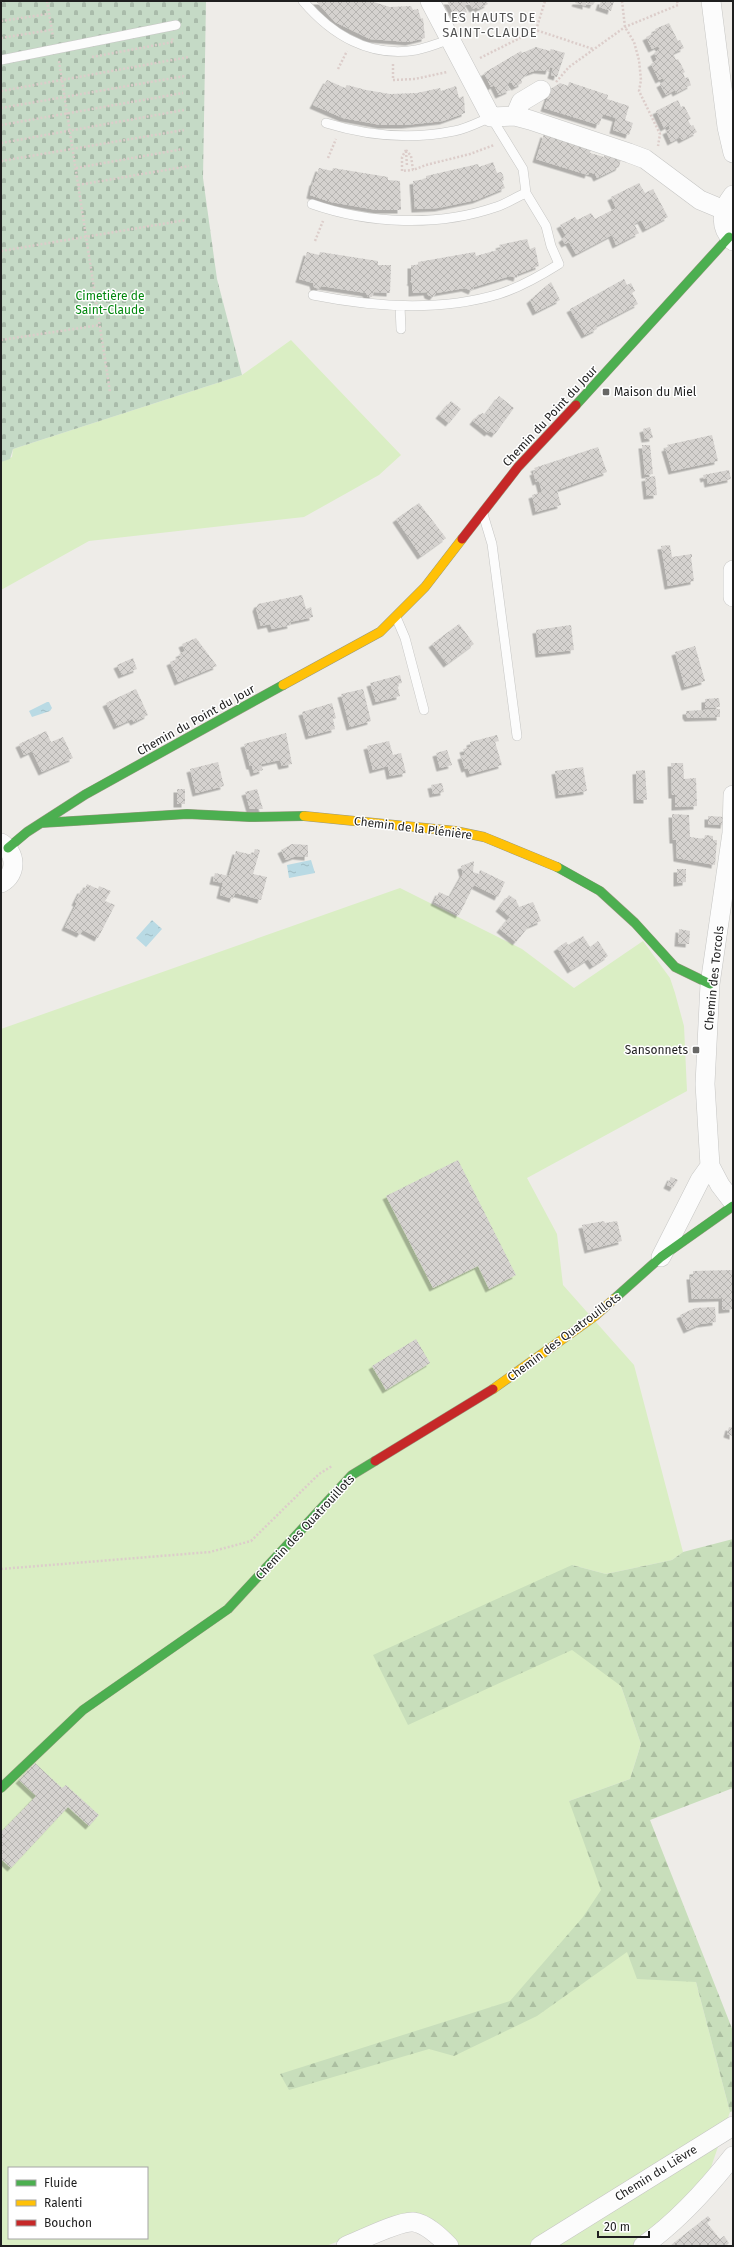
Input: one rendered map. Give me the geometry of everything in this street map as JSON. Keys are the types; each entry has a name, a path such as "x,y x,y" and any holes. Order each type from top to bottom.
{"street":[{"path":"430,1 463,67 491,117 515,116 645,159 700,200 728,203 723,224 731,239"},
{"path":"711,1 727,126 733,153"},
{"path":"515,116 520,102 542,90"},
{"name":"Chemin du Point du Jour","path":"5,845 86,794 331,661 380,632 425,587 518,467 731,239"},
{"path":"733,570 733,597"},
{"path":"86,794 97,820"},
{"name":"Chemin des Torcols","path":"733,795 732,833 710,984 705,1084 710,1166 720,1186 733,1202"},
{"name":"Chemin de la Plénière","path":"41,823 187,814 250,817 312,816 455,831 484,837 560,868 600,891 635,923 675,967 710,984"},
{"path":"1,883 10,875 13,869 14,861 5,845"},
{"name":"Chemin des Quatrouillots","path":"661,1257 700,1180 710,1166"},
{"name":"Chemin des Quatrouillots","path":"1,1788 83,1710 228,1609 352,1475 487,1393 595,1316 661,1257 733,1206"},
{"name":"Chemin du Lièvre","path":"540,2246 733,2126"},
{"path":"642,2246 654,2238 713,2182 733,2156"},
{"path":"346,2246 404,2222 415,2222 424,2226 450,2246"}],"lane":[{"path":"304,1 314,14 335,32 353,43 374,50 394,52 417,50 449,40"},
{"path":"1,60 176,25"},
{"path":"313,295 388,306 473,300 499,294 519,286 559,264 551,246 546,226 526,193 523,169 491,117 455,131 420,136 380,135 342,128 326,123"},
{"path":"312,204 330,210 376,218 408,220 451,218 496,207 526,193"},
{"path":"400,306 401,329"},
{"path":"482,513 492,544 517,736"},
{"path":"396,616 405,638 424,710"}],"path":[{"path":"47,1 50,30 57,48 110,392"},
{"path":"536,30 545,1"},
{"path":"622,1 625,27 634,42 639,60 641,80 639,91 660,134 660,141 657,147 645,159"},
{"path":"542,90 560,80 569,68 625,27 663,13 678,5 677,1"},
{"path":"1,21 48,14"},
{"path":"1,38 50,30"},
{"path":"393,68 393,80 433,77 463,67 536,30 593,49"},
{"path":"338,69 344,54 353,43"},
{"path":"1,91 189,57"},
{"path":"1,108 184,76"},
{"path":"1,125 183,93"},
{"path":"1,143 184,110"},
{"path":"328,158 333,143 342,128"},
{"path":"1,161 184,130"},
{"path":"406,150 402,158 402,171 412,170 470,154 505,140"},
{"path":"76,168 183,149"},
{"path":"406,150 411,156 412,170"},
{"path":"406,150 407,166"},
{"path":"78,185 188,166"},
{"path":"315,242 320,226 330,210"},
{"path":"1,251 186,220"},
{"path":"1,340 100,325"},
{"path":"1,1569 210,1552 251,1541 319,1474 338,1462"}],"green space":[{"name":"Cimetière de Saint-Claude","path":"1,1 206,1 203,178 217,279 242,375 13,449 10,459 1,462"},
{"path":"291,340 401,455 379,475 304,517 89,541 1,590 1,462 12,457 13,449 242,375"},
{"path":"400,888 522,949 574,988 643,941 670,978 675,993 684,1026 687,1091 527,1178 557,1234 563,1285 634,1365 683,1552 672,1560 606,1574 572,1565 621,1686 641,1744 630,1779 569,1801 696,1982 730,2112 698,2205 638,2246 457,2246 415,2212 326,2246 1,2246 1,1029"},
{"path":"733,1539 733,1788 650,1820 733,2031 733,2111 730,2112 696,1982 637,1979 627,1952 537,2016 454,2056 429,2049 289,2090 280,2074 510,2001 583,1917 601,1890 569,1801 630,1779 641,1744 621,1686 572,1650 408,1725 373,1655 572,1565 606,1574 672,1560 683,1552"}],"water":[{"path":"49,702 52,708 50,711 32,717 29,711"},
{"path":"311,860 315,873 289,878 287,865"},
{"path":"152,920 162,929 146,947 136,938"}],"building":[{"path":"316,1 370,1 390,7 411,6 413,10 418,9 421,19 423,18 425,38 409,42 370,39 335,22"},
{"path":"447,1 486,1 488,4 478,9 477,7 473,9 469,3 464,6 467,12 456,18"},
{"path":"576,1 595,1 593,5 586,3 586,6 575,3"},
{"path":"601,1 614,1 611,11 599,7"},
{"path":"669,23 678,41 680,40 684,48 673,53 676,60 678,59 685,72 683,73 685,78 688,77 691,85 676,93 675,90 666,95 660,84 665,81 663,78 659,80 651,64 657,60 654,53 660,49 658,46 652,49 646,37 656,32 655,29"},
{"path":"536,47 565,53 557,77 551,75 553,68 550,67 549,71 537,70 528,73 521,79 522,83 515,87 511,82 507,84 510,90 499,95 494,85 491,87 484,73 521,51 522,53"},
{"path":"327,80 345,88 347,85 390,94 417,93 440,88 441,91 456,86 459,98 463,96 464,98 465,113 443,121 405,125 381,125 343,118 313,105"},
{"path":"569,82 608,95 607,99 629,106 625,120 633,123 629,135 613,130 616,118 603,114 599,125 544,108 548,97 546,92 560,83 568,86"},
{"path":"678,100 681,107 684,106 691,119 688,120 691,126 693,125 697,132 682,140 680,137 671,142 666,131 670,129 669,125 664,128 656,111"},
{"path":"544,134 591,149 590,153 604,157 605,154 621,159 619,167 597,178 595,174 589,172 588,175 536,159"},
{"path":"493,162 497,173 501,172 503,175 504,180 502,181 505,188 476,200 438,208 415,209 413,181 426,179 426,176 478,164 479,167"},
{"path":"319,168 332,171 333,168 388,177 388,180 400,181 401,210 377,210 331,202 310,195 313,182"},
{"path":"639,183 645,193 653,189 668,217 646,229 641,220 634,224 639,233 616,245 612,235 576,254 569,242 565,244 562,239 566,236 560,225 575,217 577,220 591,213 595,219 616,208 611,197"},
{"path":"527,239 530,249 535,247 539,266 518,274 517,278 510,276 474,287 472,291 465,288 436,293 433,297 428,295 427,292 412,293 412,283 410,281 411,265 418,265 418,262 475,252 476,256 501,249 499,245"},
{"path":"307,252 319,255 320,252 378,261 378,265 391,265 390,293 374,292 372,297 368,297 366,293 321,286 319,289 314,287 313,283 299,279"},
{"path":"624,279 627,285 631,283 635,291 632,293 638,304 596,326 597,329 585,335 570,309"},
{"path":"551,282 560,300 536,312 530,300"},
{"path":"499,396 514,408 495,434 490,431 488,433 473,421 478,415 483,413 485,415"},
{"path":"451,401 461,409 449,423 439,415"},
{"path":"650,427 653,438 645,439 643,429"},
{"path":"712,435 718,461 672,471 665,448 668,447 667,445"},
{"path":"642,445 650,445 653,474 645,475"},
{"path":"598,447 607,472 557,490 561,505 536,512 532,495 542,492 539,481 536,482 533,472 536,471 534,468"},
{"path":"729,470 731,479 708,484 707,478 704,479 703,475"},
{"path":"655,476 657,495 647,496 645,478"},
{"path":"419,503 446,538 421,556 396,519"},
{"path":"670,545 672,557 692,554 691,557 694,581 668,586 661,546"},
{"path":"302,595 306,609 311,607 313,617 290,622 291,625 272,629 270,624 261,626 256,608 258,604"},
{"path":"459,624 474,644 447,664 432,644"},
{"path":"571,625 574,650 539,654 536,630"},
{"path":"196,638 217,666 178,682 170,662 181,657 179,654 185,651 182,644"},
{"path":"695,646 705,681 685,687 675,652"},
{"path":"133,658 137,669 122,675 117,665"},
{"path":"400,675 402,683 397,684 400,696 376,702 370,683"},
{"path":"136,689 148,715 134,722 132,719 117,726 106,703"},
{"path":"363,689 371,721 350,727 341,694"},
{"path":"719,698 720,707 705,708 705,699"},
{"path":"332,703 336,718 333,719 335,729 309,736 302,712"},
{"path":"720,709 720,717 688,718 686,715 686,711"},
{"path":"46,731 51,742 63,737 73,758 42,772 32,751 24,755 19,744"},
{"path":"286,733 292,764 282,766 280,760 261,764 263,770 254,773 252,766 250,766 244,744"},
{"path":"497,735 499,741 495,742 502,765 470,774 468,768 465,769 461,756 465,755 463,749 471,747 470,742"},
{"path":"389,741 393,755 401,753 406,773 390,776 388,766 373,770 367,746"},
{"path":"447,750 452,765 440,768 436,753"},
{"path":"218,762 224,786 196,793 190,769"},
{"path":"671,763 683,763 684,779 696,778 697,806 675,807 675,795 672,795"},
{"path":"583,767 587,791 559,795 555,771"},
{"path":"645,770 647,800 637,800 636,771"},
{"path":"442,783 444,792 433,794 431,785"},
{"path":"177,789 185,789 185,804 177,804"},
{"path":"257,789 263,809 250,809 245,792"},
{"path":"672,814 689,815 690,837 704,839 705,835 713,836 713,840 717,840 715,865 677,858 676,840 673,840"},
{"path":"708,816 725,817 724,825 708,824"},
{"path":"292,844 308,845 308,857 296,856 286,860 281,850"},
{"path":"255,849 260,850 253,874 267,877 261,900 235,893 233,899 220,895 223,883 213,881 215,873 229,876 236,851 253,855"},
{"path":"474,861 473,872 479,874 480,870 505,882 498,897 474,885 459,915 434,902 439,892 450,897 463,874 461,866"},
{"path":"677,869 686,869 686,882 677,883"},
{"path":"87,884 98,889 99,886 111,891 105,901 115,905 98,938 83,930 80,934 65,927 77,903 75,902 81,890 84,891"},
{"path":"509,895 516,900 519,907 533,902 541,921 529,926 516,942 500,929 510,917 499,908"},
{"path":"679,929 690,931 689,944 678,943"},
{"path":"583,936 590,947 598,941 608,956 593,966 588,959 571,970 557,948 566,942 568,945"},
{"path":"458,1160 516,1275 489,1289 478,1266 433,1288 386,1196"},
{"path":"671,1177 678,1180 673,1188 667,1185"},
{"path":"604,1221 605,1223 617,1221 622,1241 588,1250 582,1225"},
{"path":"733,1270 733,1309 722,1310 722,1298 692,1299 690,1276 693,1276 693,1271"},
{"path":"715,1307 716,1322 700,1324 687,1330 680,1315 695,1308"},
{"path":"416,1339 430,1363 386,1390 372,1366"},
{"path":"729,1427 733,1428 733,1436 727,1434"},
{"path":"35,1763 62,1788 66,1785 99,1815 89,1826 68,1807 11,1868 1,1859 1,1832 36,1796 19,1780"},
{"path":"708,2216 711,2220 707,2223 720,2239 724,2236 729,2243 726,2246 670,2246"}],"traffic: fast":[{"path":"576,405 729,237"},
{"path":"8,848 27,832 86,794 283,685"},
{"path":"41,823 187,814 250,817 304,816"},
{"path":"557,867 600,891 635,923 675,967 710,984"},
{"path":"614,1299 661,1257 733,1206"},
{"path":"1,1788 83,1710 228,1609 352,1475 375,1461"}],"traffic: slow":[{"path":"283,685 380,632 425,587 462,539"},
{"path":"304,816 455,831 484,837 557,867"},
{"path":"493,1389 595,1316 614,1299"}],"traffic: jam":[{"path":"462,539 518,467 576,405"},
{"path":"375,1461 493,1389"}],"place":[{"name":"Maison du Miel","path":"606,392"},
{"name":"Sansonnets","path":"696,1050"}],"district":[{"name":"LES HAUTS DE SAINT-CLAUDE","path":"490,24"}]}
